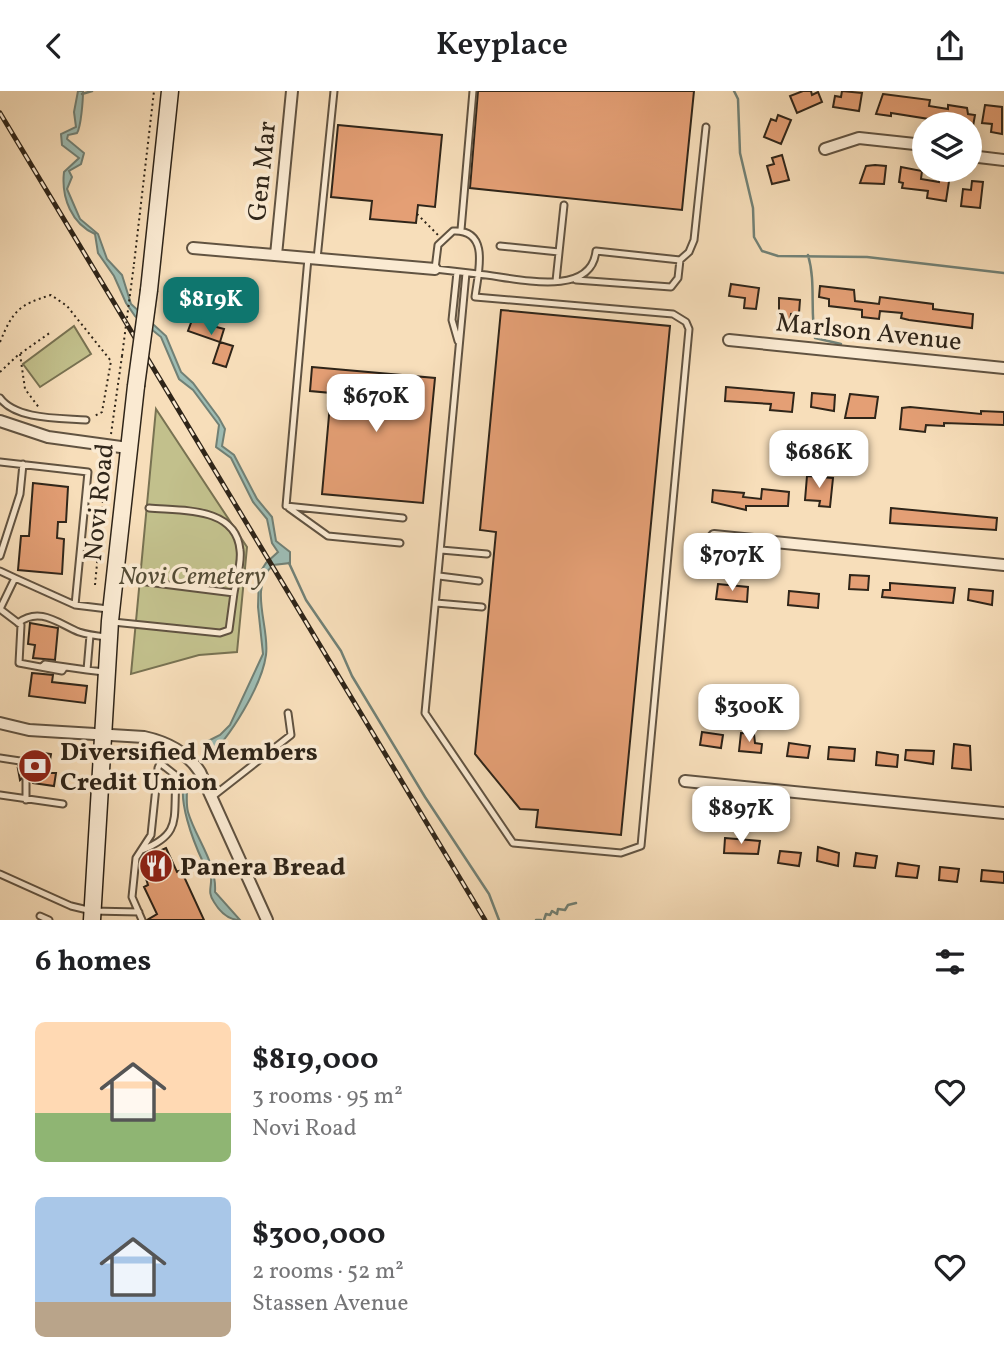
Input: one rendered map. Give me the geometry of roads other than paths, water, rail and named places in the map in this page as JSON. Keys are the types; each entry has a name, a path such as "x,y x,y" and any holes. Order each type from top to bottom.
{"main road":[{"name":"Novi Road","path":"92,915 114,578 170,91"}],"street":[{"name":"Gen Mar","path":"276,255 292,91"},
{"path":"825,149 859,138 912,144"},
{"path":"982,157 1004,160"},
{"name":"Gen Mar","path":"193,248 435,269"},
{"name":"Marlson Avenue","path":"729,340 1004,367"},
{"path":"0,421 29,433 128,448"},
{"path":"713,536 1004,565"},
{"path":"0,723 29,730 144,737 168,744 194,763 267,920"},
{"path":"685,781 1004,813"}],"lane":[{"path":"286,506 312,259 334,91"},
{"path":"461,230 473,91"},
{"path":"576,280 589,271 596,251 680,260 690,252 694,240 706,127"},
{"path":"556,281 564,205"},
{"path":"461,230 442,238 435,269 556,281 671,287 678,278 680,260"},
{"path":"461,230 478,242 475,297 673,314 690,329 641,846 621,853 513,843 425,713 466,273"},
{"path":"500,246 559,252"},
{"path":"457,272 452,320 459,345"},
{"path":"0,398 4,404 29,414 86,420"},
{"path":"0,462 88,472 75,605"},
{"path":"0,556 20,494 23,464"},
{"path":"286,506 403,518"},
{"path":"286,506 328,536 400,544"},
{"path":"0,571 110,623 220,633 229,630 241,551 237,539 219,517 149,508"},
{"path":"441,550 486,554"},
{"path":"439,576 479,581"},
{"path":"15,577 0,609 21,625 19,663 107,673"},
{"path":"114,578 234,593"},
{"path":"436,603 482,607"},
{"path":"18,623 31,616 51,618 90,635"},
{"path":"90,635 110,623"},
{"path":"87,670 90,635"},
{"path":"212,797 291,735 288,713"},
{"path":"142,920 132,897 136,857 151,835 160,764 168,744"},
{"path":"0,758 20,761 23,768"},
{"path":"139,851 163,841 173,830 176,781 174,773 160,764"},
{"path":"26,779 26,800"},
{"path":"0,795 63,804"},
{"path":"0,874 46,897 92,915 139,912"},
{"path":"40,916 49,920"}],"water":[{"path":"78,91 83,91 80,125 77,133 68,135 67,139 84,153 81,164 69,171 72,177 67,189 80,219 98,234 107,259 122,275 131,304 166,336 181,372 193,383 219,418 225,429 222,446 234,455 257,499 272,517 276,541 290,552 290,563 273,565 262,585 266,655 258,681 235,725 207,758 202,755 206,742 220,735 230,725 263,654 258,607 259,574 278,552 272,543 267,519 253,502 231,458 216,447 219,425 193,390 179,379 161,337 135,316 126,303 114,276 98,253 95,234 74,217 66,200 64,172 79,158 62,145 61,134 76,127 74,112"},
{"path":"185,779 188,812 213,871 215,892 240,920 225,915 212,898 210,875 187,820 183,797"}],"waterway":[{"path":"82,94 92,91"},
{"path":"734,91 738,99 740,153 753,208 754,237 762,251 778,256 867,257 1004,273"},
{"path":"808,255 812,275 815,338 841,344"},
{"path":"289,563 306,600 341,651 352,676 425,797 489,894 499,920"},
{"path":"544,920 546,914 550,915 552,911 557,914 558,909 565,910 568,905 576,903"},
{"path":"536,920 541,920"}],"railway":[{"path":"0,113 485,920"}],"place":[{"name":"Diversified Members Credit Union","path":"35,766"},
{"name":"Panera Bread","path":"156,866"}],"park label":[{"name":"Novi Cemetery","path":"192,575"}]}
